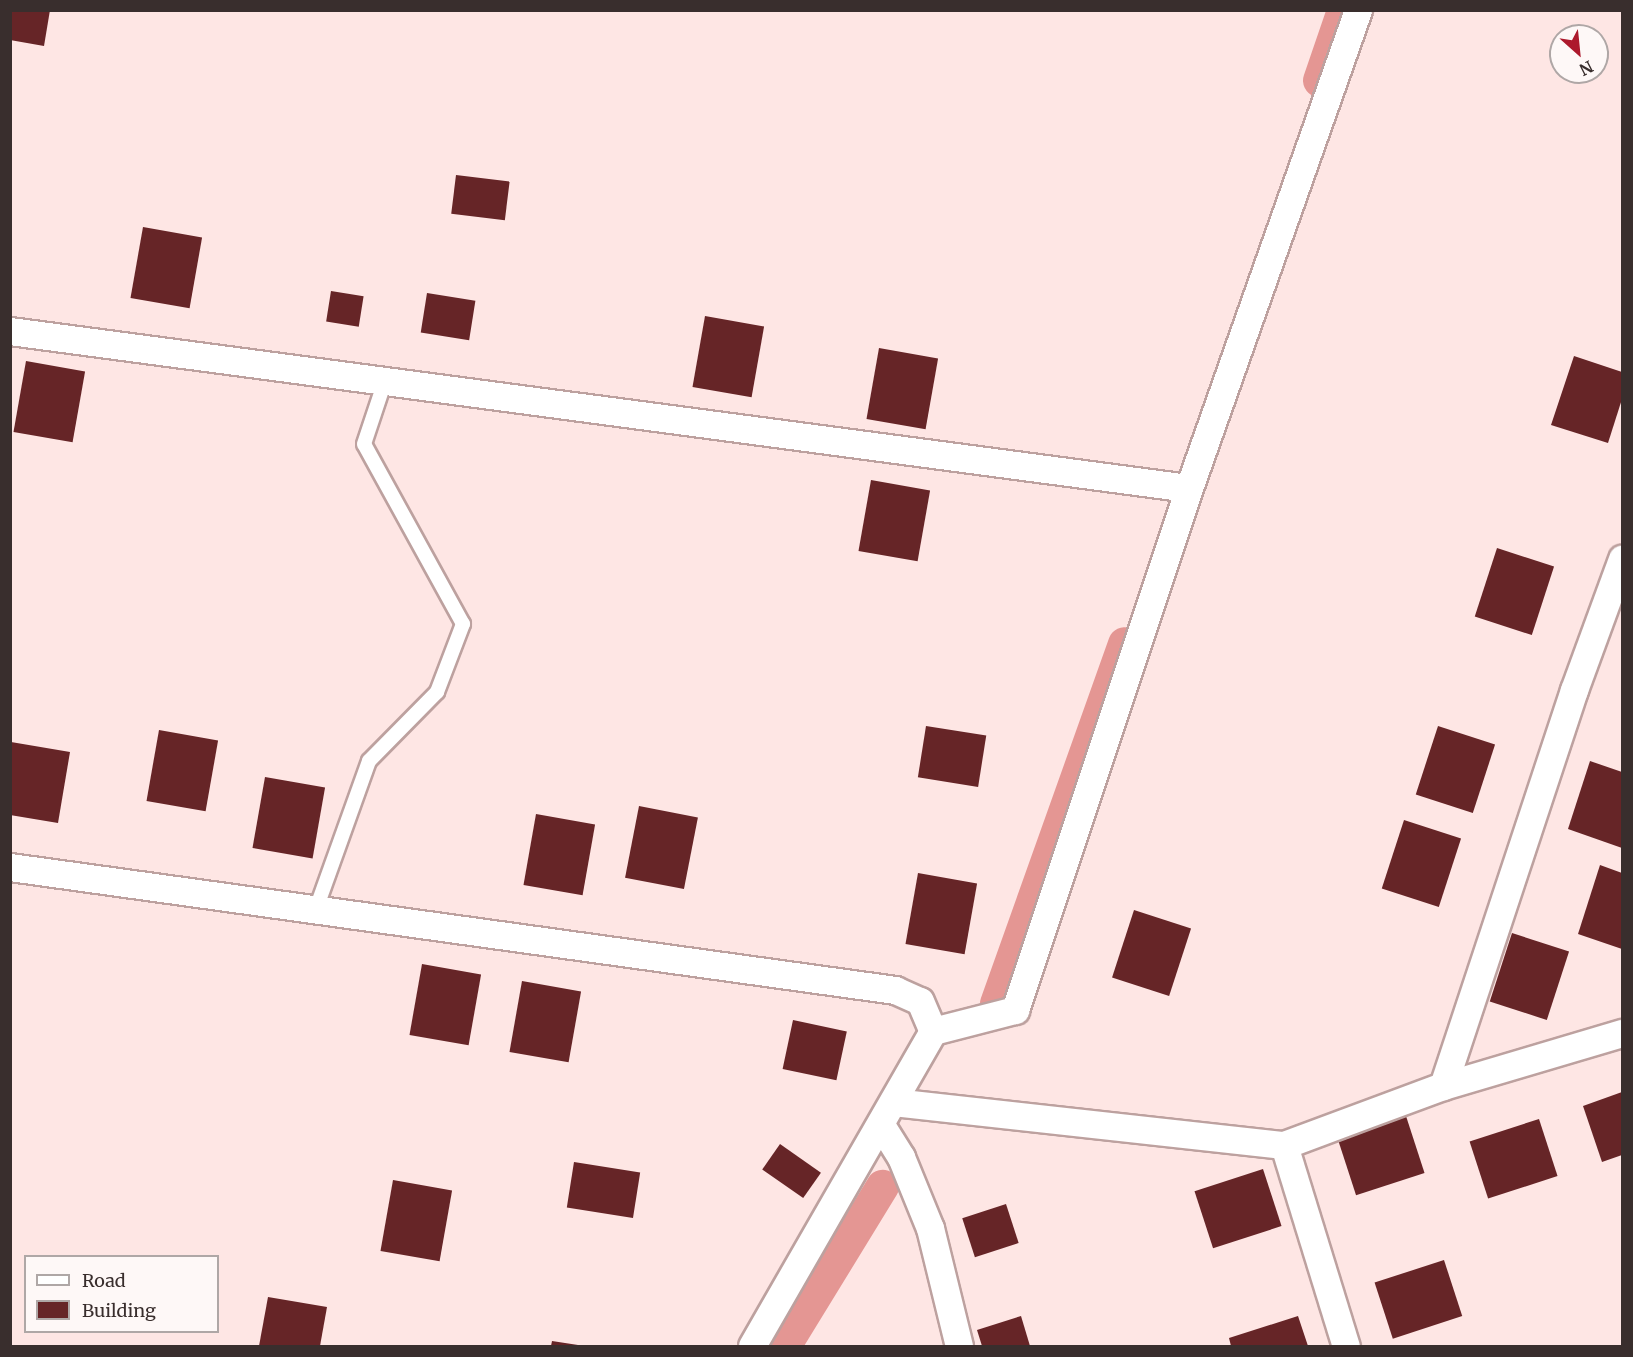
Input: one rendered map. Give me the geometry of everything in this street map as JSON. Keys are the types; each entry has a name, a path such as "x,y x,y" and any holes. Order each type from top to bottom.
{"street":[{"path":"752,1347 933,1031 1015,1010 1189,488 1358,10"},
{"path":"10,331 1189,488"},
{"path":"1443,1086 1574,690 1623,559"},
{"path":"10,867 895,990 920,1001 933,1031"},
{"path":"887,1114 1284,1145 1443,1086 1623,1033"},
{"path":"887,1114 901,1157 930,1228 959,1347"},
{"path":"1284,1145 1346,1347"}],"lane":[{"path":"316,909 369,760 437,692 463,624 364,444 385,381"}],"building":[{"path":"10,10 50,10 44,46 10,40"},
{"path":"456,175 510,182 505,220 451,214"},
{"path":"143,227 202,237 190,308 130,298"},
{"path":"331,291 364,296 359,327 326,322"},
{"path":"427,293 475,301 469,340 421,333"},
{"path":"705,316 764,326 752,397 692,387"},
{"path":"879,348 938,358 926,429 866,419"},
{"path":"1574,356 1622,372 1622,399 1608,443 1551,425"},
{"path":"26,361 85,371 73,442 13,432"},
{"path":"871,480 930,490 918,561 858,551"},
{"path":"1497,548 1554,567 1532,635 1475,616"},
{"path":"926,726 986,736 978,787 918,777"},
{"path":"1438,726 1495,745 1473,813 1416,794"},
{"path":"159,730 218,740 206,811 146,801"},
{"path":"11,742 70,752 58,823 10,815"},
{"path":"1590,761 1622,772 1622,848 1568,829"},
{"path":"265,777 325,788 313,858 252,848"},
{"path":"639,806 698,817 684,889 625,878"},
{"path":"536,814 595,824 583,895 523,885"},
{"path":"1404,820 1461,839 1439,907 1382,888"},
{"path":"1600,865 1622,873 1622,949 1578,934"},
{"path":"918,873 977,883 965,954 905,944"},
{"path":"1134,910 1191,929 1169,996 1112,978"},
{"path":"1512,933 1569,952 1547,1020 1490,1001"},
{"path":"422,964 481,974 469,1045 409,1035"},
{"path":"522,981 581,991 569,1062 509,1052"},
{"path":"793,1020 847,1031 836,1080 783,1069"},
{"path":"1622,1092 1622,1155 1602,1162 1583,1106"},
{"path":"1406,1116 1425,1173 1356,1195 1338,1138"},
{"path":"1539,1119 1558,1176 1488,1199 1470,1142"},
{"path":"780,1144 821,1173 803,1198 762,1169"},
{"path":"574,1162 640,1172 633,1218 567,1207"},
{"path":"1263,1169 1282,1226 1213,1248 1195,1191"},
{"path":"393,1180 452,1190 440,1261 380,1251"},
{"path":"1006,1204 1019,1243 975,1257 962,1218"},
{"path":"1444,1260 1462,1316 1393,1339 1375,1283"},
{"path":"268,1297 327,1307 320,1346 259,1346"},
{"path":"1021,1316 1030,1346 982,1346 977,1330"},
{"path":"1298,1316 1308,1346 1231,1346 1229,1338"},
{"path":"552,1341 578,1345 578,1346 551,1346"}],"waterway":[{"path":"1319,80 1343,10"},
{"path":"996,1003 1124,643"},
{"path":"784,1346 882,1186"}]}
